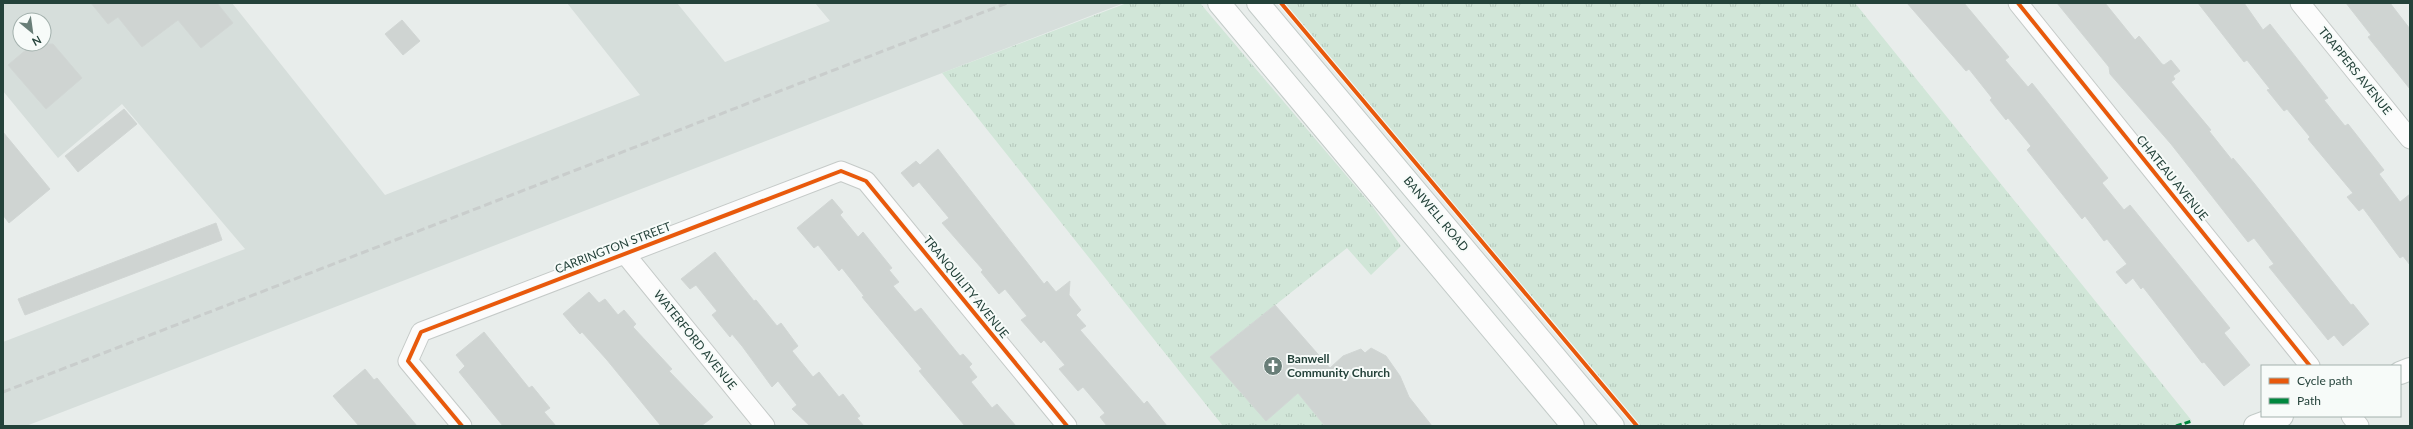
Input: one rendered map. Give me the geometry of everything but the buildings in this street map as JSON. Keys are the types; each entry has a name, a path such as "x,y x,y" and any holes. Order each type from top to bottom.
{"main road":[{"path":"1218,3 1573,426"},
{"name":"BANWELL ROAD","path":"1258,3 1614,426"},
{"path":"2255,426 2279,417"}],"street":[{"name":"CHATEAU AVENUE","path":"2018,3 2309,365"},
{"name":"TRAPPERS AVENUE","path":"2300,3 2410,138"},
{"name":"CARRINGTON STREET","path":"462,426 408,361 421,332 841,171"},
{"name":"TRANQUILITY AVENUE","path":"841,171 866,182 1067,426"},
{"name":"WATERFORD AVENUE","path":"625,254 765,426"},
{"path":"2352,417 2359,426"}],"shaded area":[{"path":"3,3 232,3 385,195 640,95 567,3 677,3 725,62 830,21 815,3 1124,3 26,426 3,426 3,342 245,249 122,104 58,158 3,91"}],"green space":[{"path":"1127,3 1200,3 1373,207 1401,246 1371,275 1347,248 1210,357 1266,420 1298,393 1325,426 1223,426 942,73"},
{"path":"1281,3 1855,3 2192,421 2176,426 1637,426"}],"railway":[{"path":"3,392 1007,3"}],"marked path":[{"path":"2176,426 2192,421"}],"cycle path":[{"path":"1281,3 1637,426"},
{"path":"2018,3 2309,365"},
{"path":"462,426 408,361 421,332 841,171 866,181 1067,426"}],"place":[{"name":"Banwell Community Church","path":"1273,366"}]}
